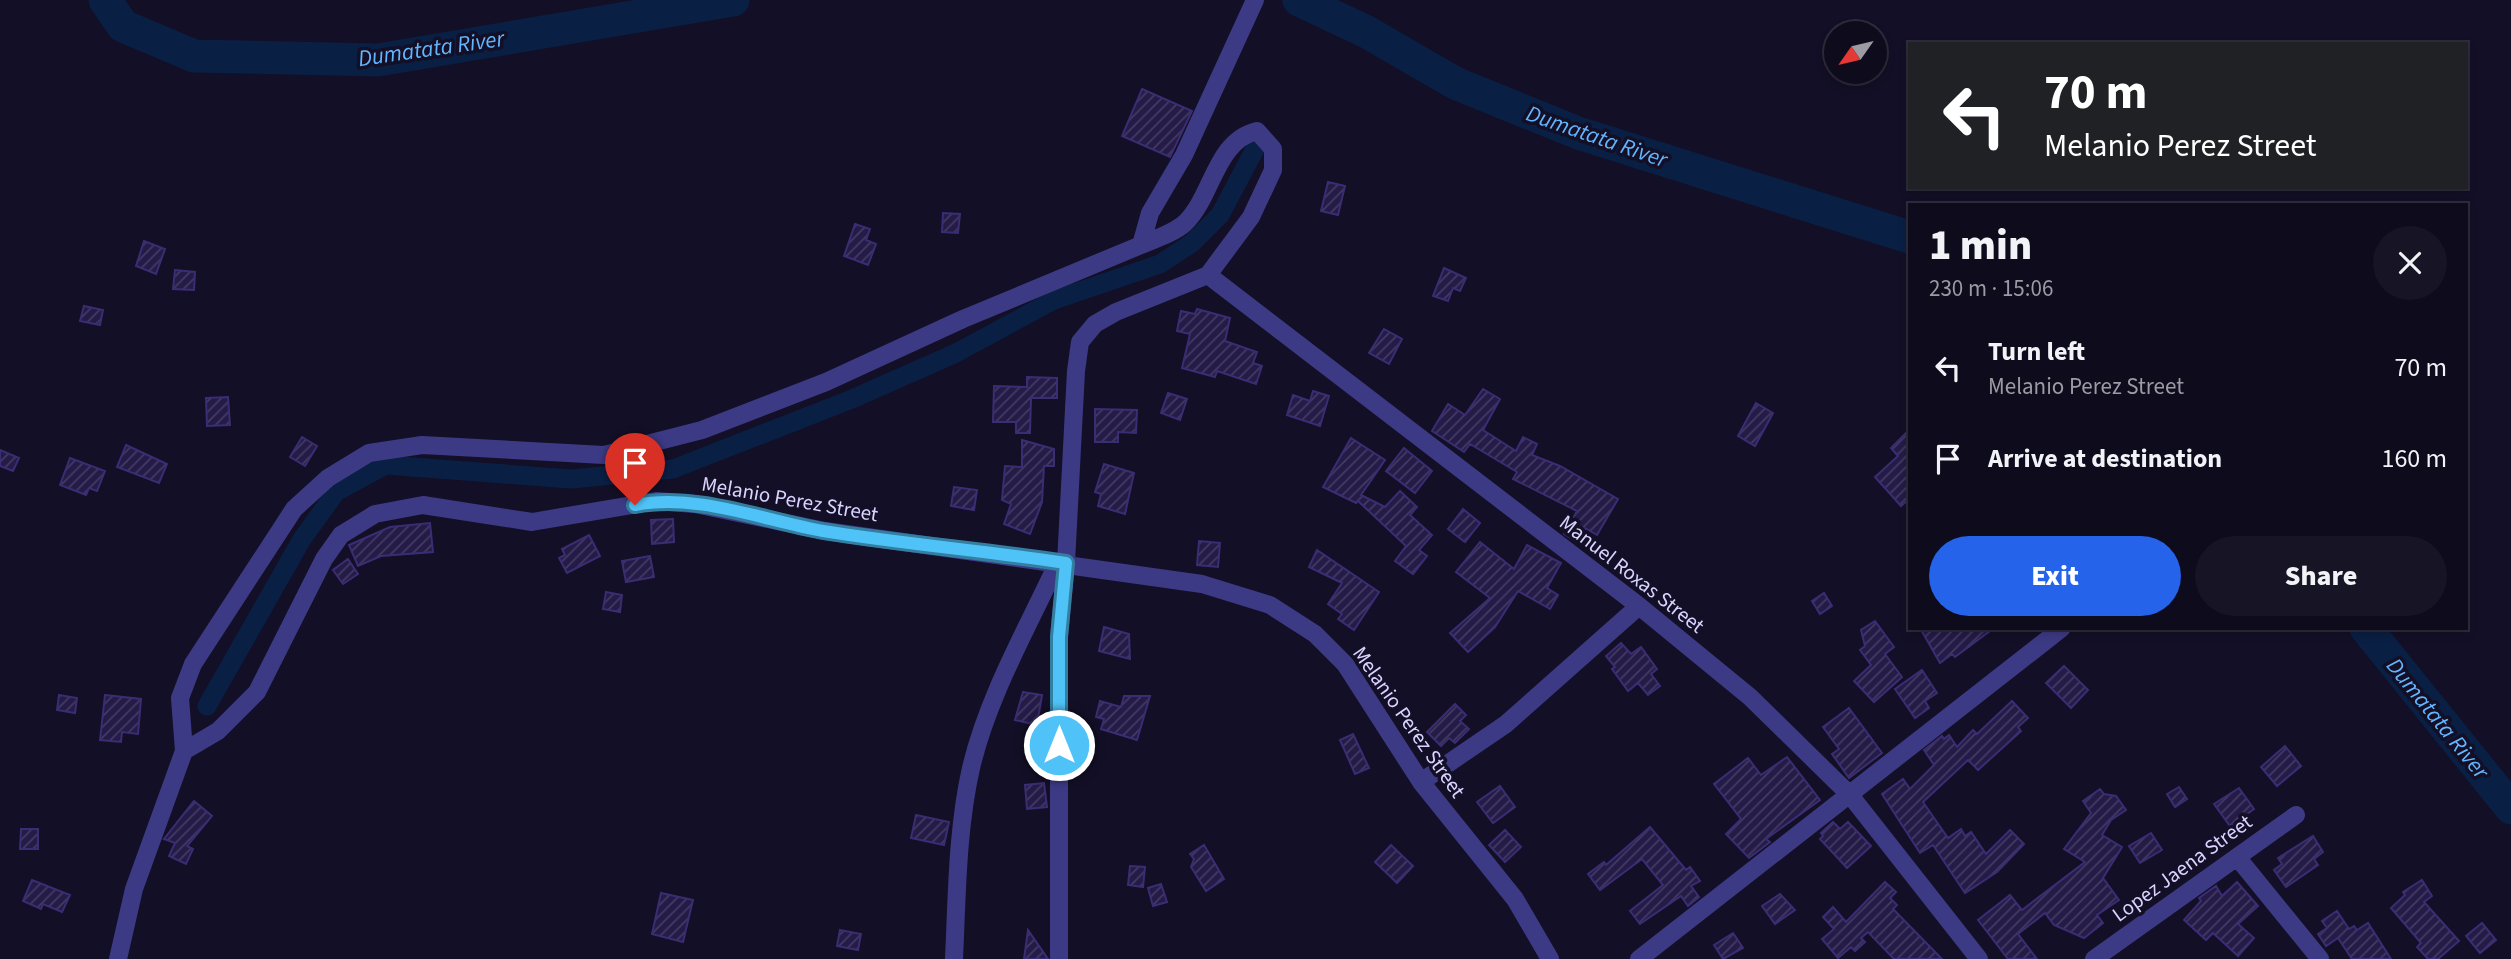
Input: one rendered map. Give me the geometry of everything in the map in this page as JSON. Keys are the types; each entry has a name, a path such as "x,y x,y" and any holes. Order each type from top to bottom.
{"street":[{"path":"1141,245 1150,213 1184,155 1254,1"},
{"path":"118,959 134,889 184,751 180,698 193,664 294,509 328,478 369,453 422,445 604,455 702,430 826,382 963,319 1141,245 1185,223 1225,154 1247,134 1257,131 1273,149 1273,170 1251,217 1208,275 1116,312 1094,324 1080,342 1062,563 1059,637 1059,959"},
{"name":"Manuel Roxas Street","path":"1208,275 1639,606 1750,697 1850,795 1979,959"},
{"name":"Melanio Perez Street","path":"184,751 218,731 257,692 324,559 341,535 374,514 423,505 532,522 656,501 695,504 825,531 1202,584 1270,605 1315,634 1345,664 1421,782 1515,900 1550,959"},
{"path":"954,959 960,838 971,767 1010,662 1062,563"},
{"path":"1421,782 1506,724 1639,606"},
{"path":"1639,959 2059,630"},
{"name":"Lopez Jaena Street","path":"2094,959 2296,815"},
{"path":"2237,857 2320,959"}],"building":[{"path":"1142,89 1192,111 1170,157 1122,136"},
{"path":"1328,182 1345,186 1338,215 1321,211"},
{"path":"943,213 960,214 958,233 942,232"},
{"path":"855,224 870,229 866,240 876,244 868,265 844,256"},
{"path":"144,241 165,249 156,274 136,266"},
{"path":"1444,268 1466,278 1460,291 1453,288 1448,301 1433,296"},
{"path":"175,270 195,272 194,290 173,289"},
{"path":"84,306 103,310 100,325 80,321"},
{"path":"1197,309 1230,318 1225,341 1257,352 1253,363 1262,366 1256,384 1217,371 1215,377 1182,368 1190,334 1177,331 1181,311 1195,314"},
{"path":"1384,329 1402,339 1389,364 1369,353"},
{"path":"1027,377 1057,378 1057,398 1031,398 1030,433 1016,433 1016,422 993,422 994,386 1027,387"},
{"path":"1483,389 1500,399 1483,430 1516,451 1523,437 1537,444 1532,455 1560,466 1618,499 1597,535 1585,528 1577,542 1567,536 1564,534 1577,511 1513,479 1517,472 1470,444 1464,452 1432,431 1448,404 1465,415"},
{"path":"1313,391 1329,396 1320,426 1287,415 1293,395 1310,401"},
{"path":"1168,393 1187,399 1180,420 1161,413"},
{"path":"228,397 230,425 207,426 206,398"},
{"path":"1756,403 1773,413 1755,446 1738,436"},
{"path":"1095,409 1137,410 1136,433 1118,432 1118,442 1095,442"},
{"path":"1908,431 1908,500 1901,506 1875,477 1898,456 1891,448"},
{"path":"302,437 317,446 305,466 290,457"},
{"path":"1351,438 1385,460 1361,495 1385,507 1400,491 1417,507 1410,515 1432,535 1419,550 1427,556 1413,574 1395,561 1406,546 1358,501 1356,503 1323,487"},
{"path":"1022,440 1054,449 1054,466 1044,466 1042,502 1030,534 1004,524 1011,504 1002,500 1005,466 1022,467"},
{"path":"126,445 167,464 159,483 117,467"},
{"path":"1404,448 1432,471 1415,493 1386,471"},
{"path":"0,450 19,458 13,471 0,466"},
{"path":"70,458 105,471 97,491 89,488 86,495 60,485"},
{"path":"1104,464 1134,473 1125,514 1098,506 1101,494 1095,492"},
{"path":"954,487 977,490 974,510 951,506"},
{"path":"1463,509 1480,523 1465,542 1448,529"},
{"path":"673,519 674,542 652,544 651,520"},
{"path":"430,523 433,552 381,556 358,566 349,545 390,527"},
{"path":"589,535 600,556 567,573 559,558 565,555 562,549"},
{"path":"1199,541 1220,543 1218,567 1197,565"},
{"path":"1480,542 1514,569 1527,545 1561,563 1547,588 1558,595 1550,609 1518,591 1495,627 1468,652 1450,633 1490,598 1456,572"},
{"path":"1317,550 1379,592 1354,630 1338,619 1342,614 1328,604 1342,583 1309,567"},
{"path":"650,556 654,577 626,582 622,561"},
{"path":"348,559 358,574 343,584 333,570"},
{"path":"606,592 622,595 620,612 603,609"},
{"path":"1824,593 1832,606 1820,614 1812,601"},
{"path":"1875,621 1894,647 1885,654 1902,677 1874,702 1854,681 1871,665 1860,650 1865,646 1861,630"},
{"path":"1104,627 1129,634 1130,659 1099,651"},
{"path":"1921,630 1991,630 1955,657 1952,654 1940,663"},
{"path":"1621,643 1631,654 1641,647 1657,669 1651,674 1660,686 1648,695 1638,683 1628,691 1612,669 1615,667 1606,656"},
{"path":"2064,666 2088,690 2071,708 2046,683"},
{"path":"1922,670 1937,693 1925,701 1929,708 1915,718 1895,689"},
{"path":"1023,692 1042,695 1037,725 1015,720"},
{"path":"59,695 77,698 75,713 57,710"},
{"path":"105,695 141,699 138,734 122,732 121,742 100,740"},
{"path":"1124,696 1150,696 1137,740 1101,729 1104,719 1096,717 1100,701 1121,707"},
{"path":"2012,701 2028,718 2018,727 2021,731 1978,770 1968,760 1923,802 1948,838 1961,829 1965,836 1971,832 1986,854 2010,830 2024,844 1997,872 1965,893 1933,845 1920,853 1882,794 1903,779 1910,789 1934,765 1924,750 1942,736 1944,739 1949,735 1957,747 1973,730 1977,734"},
{"path":"1455,704 1466,715 1460,721 1469,729 1455,743 1449,738 1441,746 1427,732"},
{"path":"1849,708 1882,753 1849,778 1832,754 1839,749 1823,727"},
{"path":"1353,734 1369,768 1355,774 1340,740"},
{"path":"2285,746 2301,766 2277,786 2261,767"},
{"path":"1787,757 1820,800 1766,839 1770,842 1749,858 1726,834 1741,819 1714,784 1748,758 1761,775"},
{"path":"1044,783 1047,807 1027,809 1025,785"},
{"path":"1500,786 1515,807 1493,823 1477,802"},
{"path":"2179,787 2187,799 2175,807 2167,794"},
{"path":"2239,788 2254,809 2230,826 2214,804"},
{"path":"2100,789 2104,794 2116,796 2126,810 2111,820 2102,835 2122,847 2103,878 2119,900 2097,915 2103,923 2084,938 2054,925 2045,913 2018,934 2037,959 2008,959 1978,920 2010,895 2022,910 2085,862 2064,849 2091,813 2083,801"},
{"path":"194,801 212,816 187,846 193,849 186,864 169,856 175,843 164,839"},
{"path":"916,815 949,822 944,845 911,838"},
{"path":"1833,822 1840,829 1848,822 1871,846 1847,868 1820,839 1823,836 1821,833"},
{"path":"1650,827 1686,870 1690,867 1700,881 1691,886 1699,897 1688,906 1681,896 1640,924 1630,911 1663,885 1642,859 1600,890 1588,874 1604,862 1606,865"},
{"path":"21,829 38,829 38,849 20,849"},
{"path":"1505,830 1521,847 1505,862 1489,845"},
{"path":"2151,833 2162,850 2140,863 2129,846"},
{"path":"2313,836 2323,852 2314,859 2318,865 2286,887 2274,870 2282,864 2278,858"},
{"path":"1204,845 1224,879 1206,891 1191,867 1194,859 1190,854"},
{"path":"1391,845 1413,866 1397,883 1375,862"},
{"path":"1130,866 1145,867 1143,887 1128,885"},
{"path":"32,880 70,895 62,912 43,904 41,909 23,901"},
{"path":"2422,880 2432,896 2424,902 2459,941 2438,959 2428,959 2417,947 2421,943 2391,908 2405,895 2403,892"},
{"path":"1885,882 1896,892 1890,898 1897,905 1893,909 1942,959 1894,959 1868,932 1861,938 1865,942 1855,951 1851,947 1838,958 1822,939 1834,929 1823,917 1833,907 1846,922"},
{"path":"2237,882 2258,906 2238,924 2254,938 2238,956 2213,933 2206,940 2184,920 2201,901 2199,898 2216,886 2222,896"},
{"path":"1161,884 1167,902 1153,906 1148,888"},
{"path":"661,893 693,900 683,942 652,934"},
{"path":"1780,894 1795,910 1775,924 1762,906"},
{"path":"2337,911 2349,929 2354,926 2357,930 2368,923 2391,959 2352,959 2338,938 2326,946 2318,934 2327,928 2322,921"},
{"path":"2482,923 2496,940 2480,953 2466,936"},
{"path":"840,930 861,934 858,950 837,946"},
{"path":"1028,930 1048,959 1024,959"},
{"path":"1733,933 1743,948 1723,959 1714,945"}],"waterway":[{"name":"Dumatata River","path":"105,0 123,26 194,56 378,60 733,0"},
{"name":"Dumatata River","path":"1299,0 1367,32 1455,83 1578,133 1908,237"},
{"path":"207,706 302,539 336,492 386,465 571,479 673,469 852,399 956,353 1054,300 1160,264 1192,243 1220,215 1255,149"},
{"name":"Dumatata River","path":"2368,630 2511,808"}],"route":[{"path":"635,505 656,501 695,504 825,531 1066,563 1059,637 1059,745"}]}
